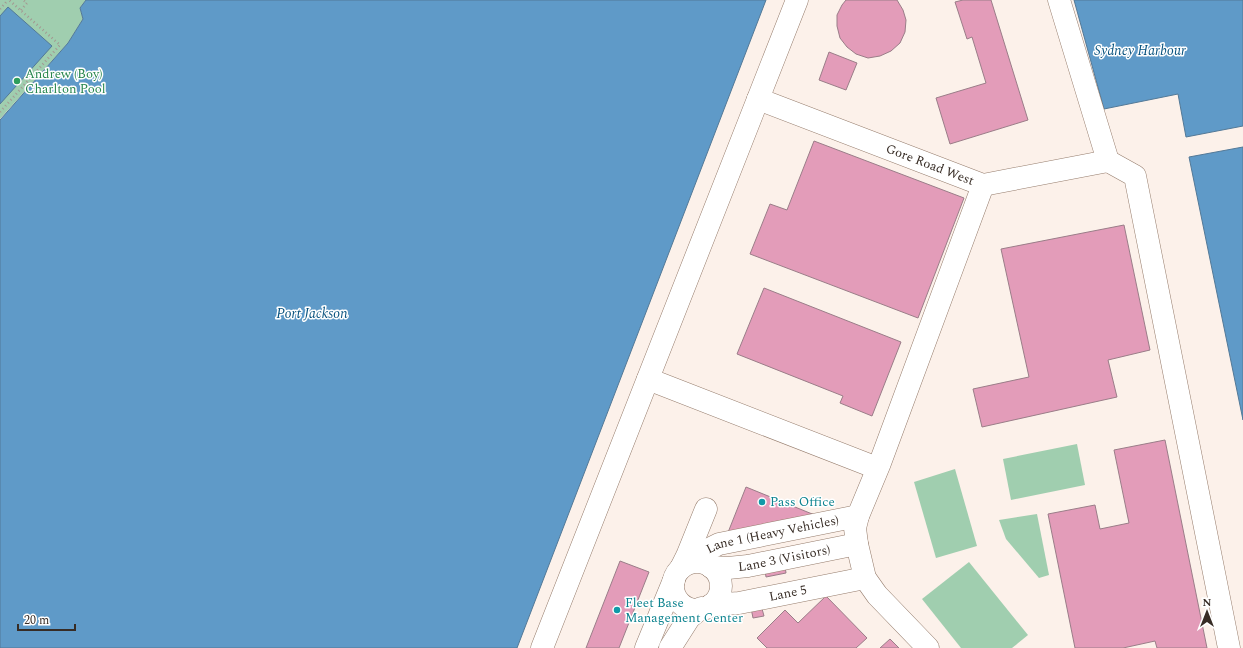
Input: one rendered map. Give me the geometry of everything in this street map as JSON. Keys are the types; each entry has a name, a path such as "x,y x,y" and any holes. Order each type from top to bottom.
{"main road":[{"path":"542,648 797,0"},
{"path":"1059,0 1108,161 1135,176 1229,648"},
{"name":"Gore Road West","path":"758,99 983,186 1108,161"},
{"path":"928,648 877,594 863,572 857,530 877,468 983,186"},
{"path":"648,379 877,468"},
{"path":"646,648 691,568 687,556 706,508"},
{"name":"Lane 1 (Heavy Vehicles)","path":"691,568 705,551 719,544 857,530"},
{"path":"691,568 674,592 679,602 689,608 764,586 863,572"},
{"path":"670,648 689,618 711,602 720,584 716,571 691,568"}],"path":[{"path":"0,9 1,5 9,0 60,45 0,112"},
{"path":"20,10 27,3 23,0"}],"green space":[{"name":"Andrew (Boy) Charlton Pool","path":"0,0 86,0 80,8 83,19 68,43 0,119"},
{"path":"1077,444 1085,485 1011,500 1003,459"},
{"path":"955,469 977,546 936,558 914,482"},
{"path":"1037,514 1049,575 1039,578 1006,539 999,520"},
{"path":"969,562 1028,635 1012,648 961,648 922,599"}],"water":[{"name":"Port Jackson","path":"86,0 766,0 517,648 0,648 0,120 68,43 83,19 80,8"},
{"name":"Sydney Harbour","path":"1074,0 1243,0 1243,126 1186,137 1178,94 1104,109"},
{"path":"8,7 52,46 0,104 0,16"},
{"path":"1243,147 1243,420 1189,157"}],"building":[{"path":"846,0 897,0 903,10 906,20 905,32 900,43 891,51 880,56 868,58 856,54 847,47 840,38 837,26 837,15"},
{"path":"963,0 991,0 1028,120 950,144 936,98 986,83 972,37 967,39 955,2"},
{"path":"829,52 857,63 846,90 819,80"},
{"path":"814,141 964,198 918,318 750,254 770,204 787,210"},
{"path":"1124,225 1150,350 1108,360 1117,397 982,427 973,389 1029,377 1001,249"},
{"path":"764,288 901,342 872,416 840,403 843,396 737,354"},
{"path":"1165,440 1207,648 1157,648 1155,641 1123,648 1075,648 1048,514 1095,505 1100,529 1129,523 1114,450"},
{"name":"Pass Office","path":"746,487 822,518 727,535"},
{"name":"Fleet Base Management Center","path":"620,561 649,572 619,648 586,648"},
{"path":"785,566 786,573 766,577 765,570"},
{"path":"826,596 867,638 856,648 767,648 757,638 785,610 798,623"},
{"path":"761,605 764,616 753,618 751,608"},
{"path":"890,639 899,648 880,648"}],"place":[{"name":"Andrew (Boy) Charlton Pool","path":"17,81"},
{"name":"Pass Office","path":"762,502"},
{"name":"Fleet Base Management Center","path":"617,610"}]}
